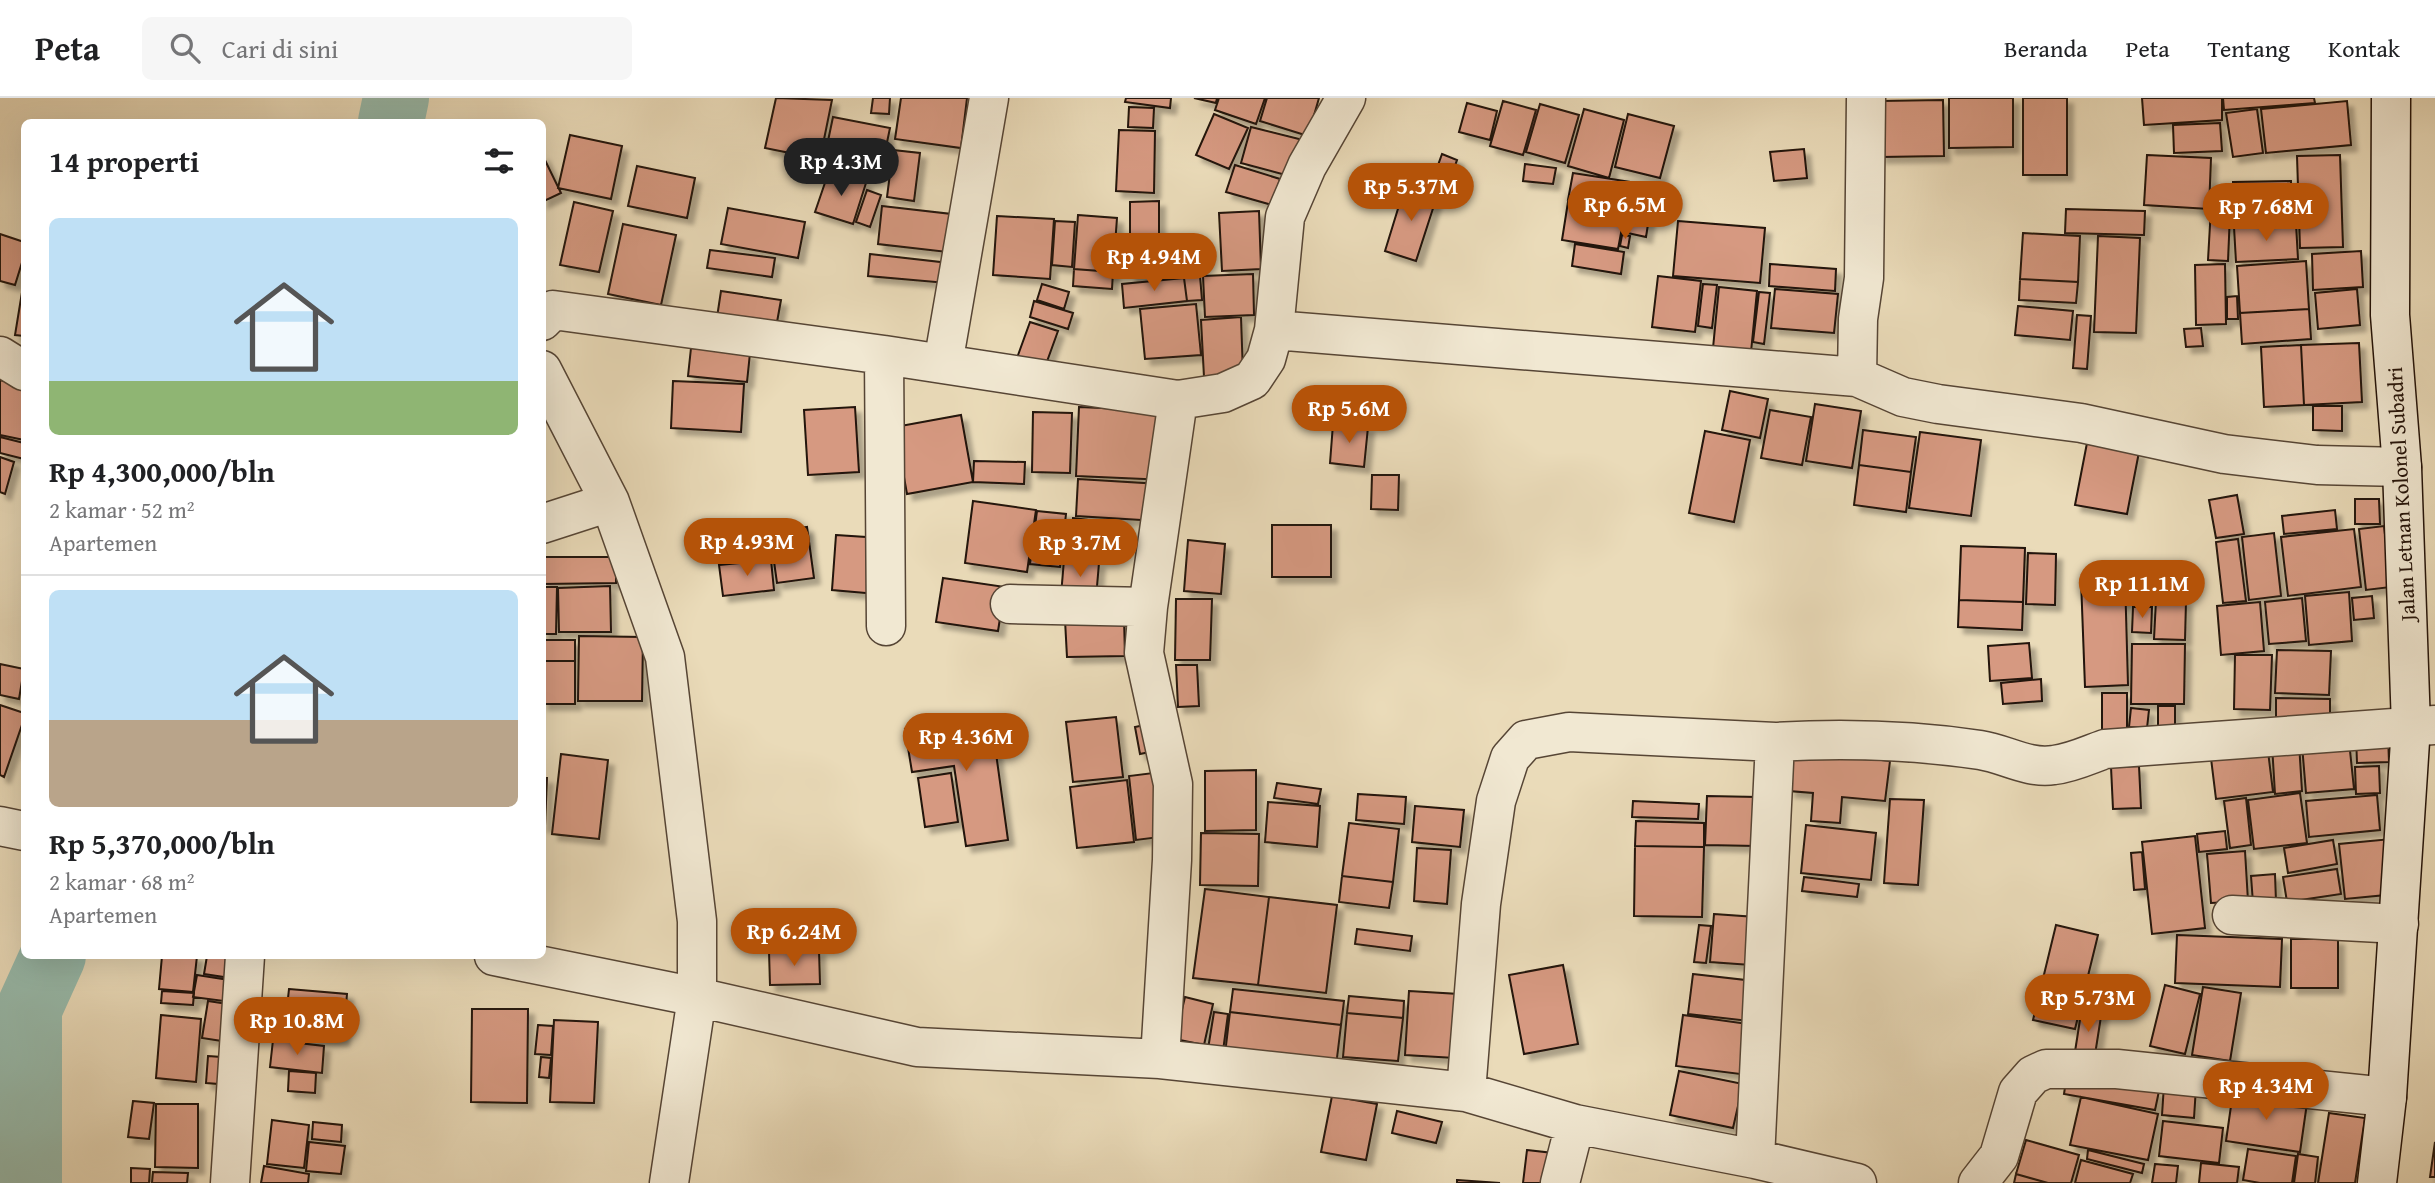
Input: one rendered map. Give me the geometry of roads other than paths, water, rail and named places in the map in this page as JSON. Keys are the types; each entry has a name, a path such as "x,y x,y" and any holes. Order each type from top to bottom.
{"street":[{"path":"943,364 989,98"},
{"path":"546,317 553,310 884,355 1178,400 1223,393 1252,380 1266,359 1274,330 1285,217 1307,166 1346,98"},
{"path":"1857,377 1858,319 1864,278 1866,98"},
{"name":"Jalan Letnan Kolonel Subadri","path":"2377,1183 2388,1097 2399,924 2423,725 2390,315 2391,98"},
{"path":"1274,330 1857,377 1903,397 2081,423 2224,454 2318,465 2402,467"},
{"path":"884,355 886,626"},
{"path":"0,356 21,369"},
{"path":"546,378 610,502 665,657 697,921 697,997 669,1183"},
{"path":"1160,1059 1172,860 1172,784 1144,653 1148,607 1178,400"},
{"path":"546,523 610,502"},
{"path":"1010,604 1148,607"},
{"path":"1466,1093 1481,904 1496,801 1510,758 1526,740 1569,732 1775,742 1854,739 1980,750 2002,754 2023,764 2053,765 2105,749 2423,725"},
{"path":"1755,1158 1775,742"},
{"path":"0,826 21,830"},
{"path":"2232,915 2399,924"},
{"path":"230,1183 245,959"},
{"path":"509,959 697,997 917,1047 1160,1059 1466,1093 1575,1124 1755,1158 1857,1183"},
{"path":"1978,1183 1999,1156 2018,1092 2033,1075 2046,1069 2117,1069 2388,1097"},
{"path":"1560,1183 1575,1124"}],"waterway":[{"path":"392,119 396,98"},
{"path":"29,1183 29,1009 52,959"}]}
